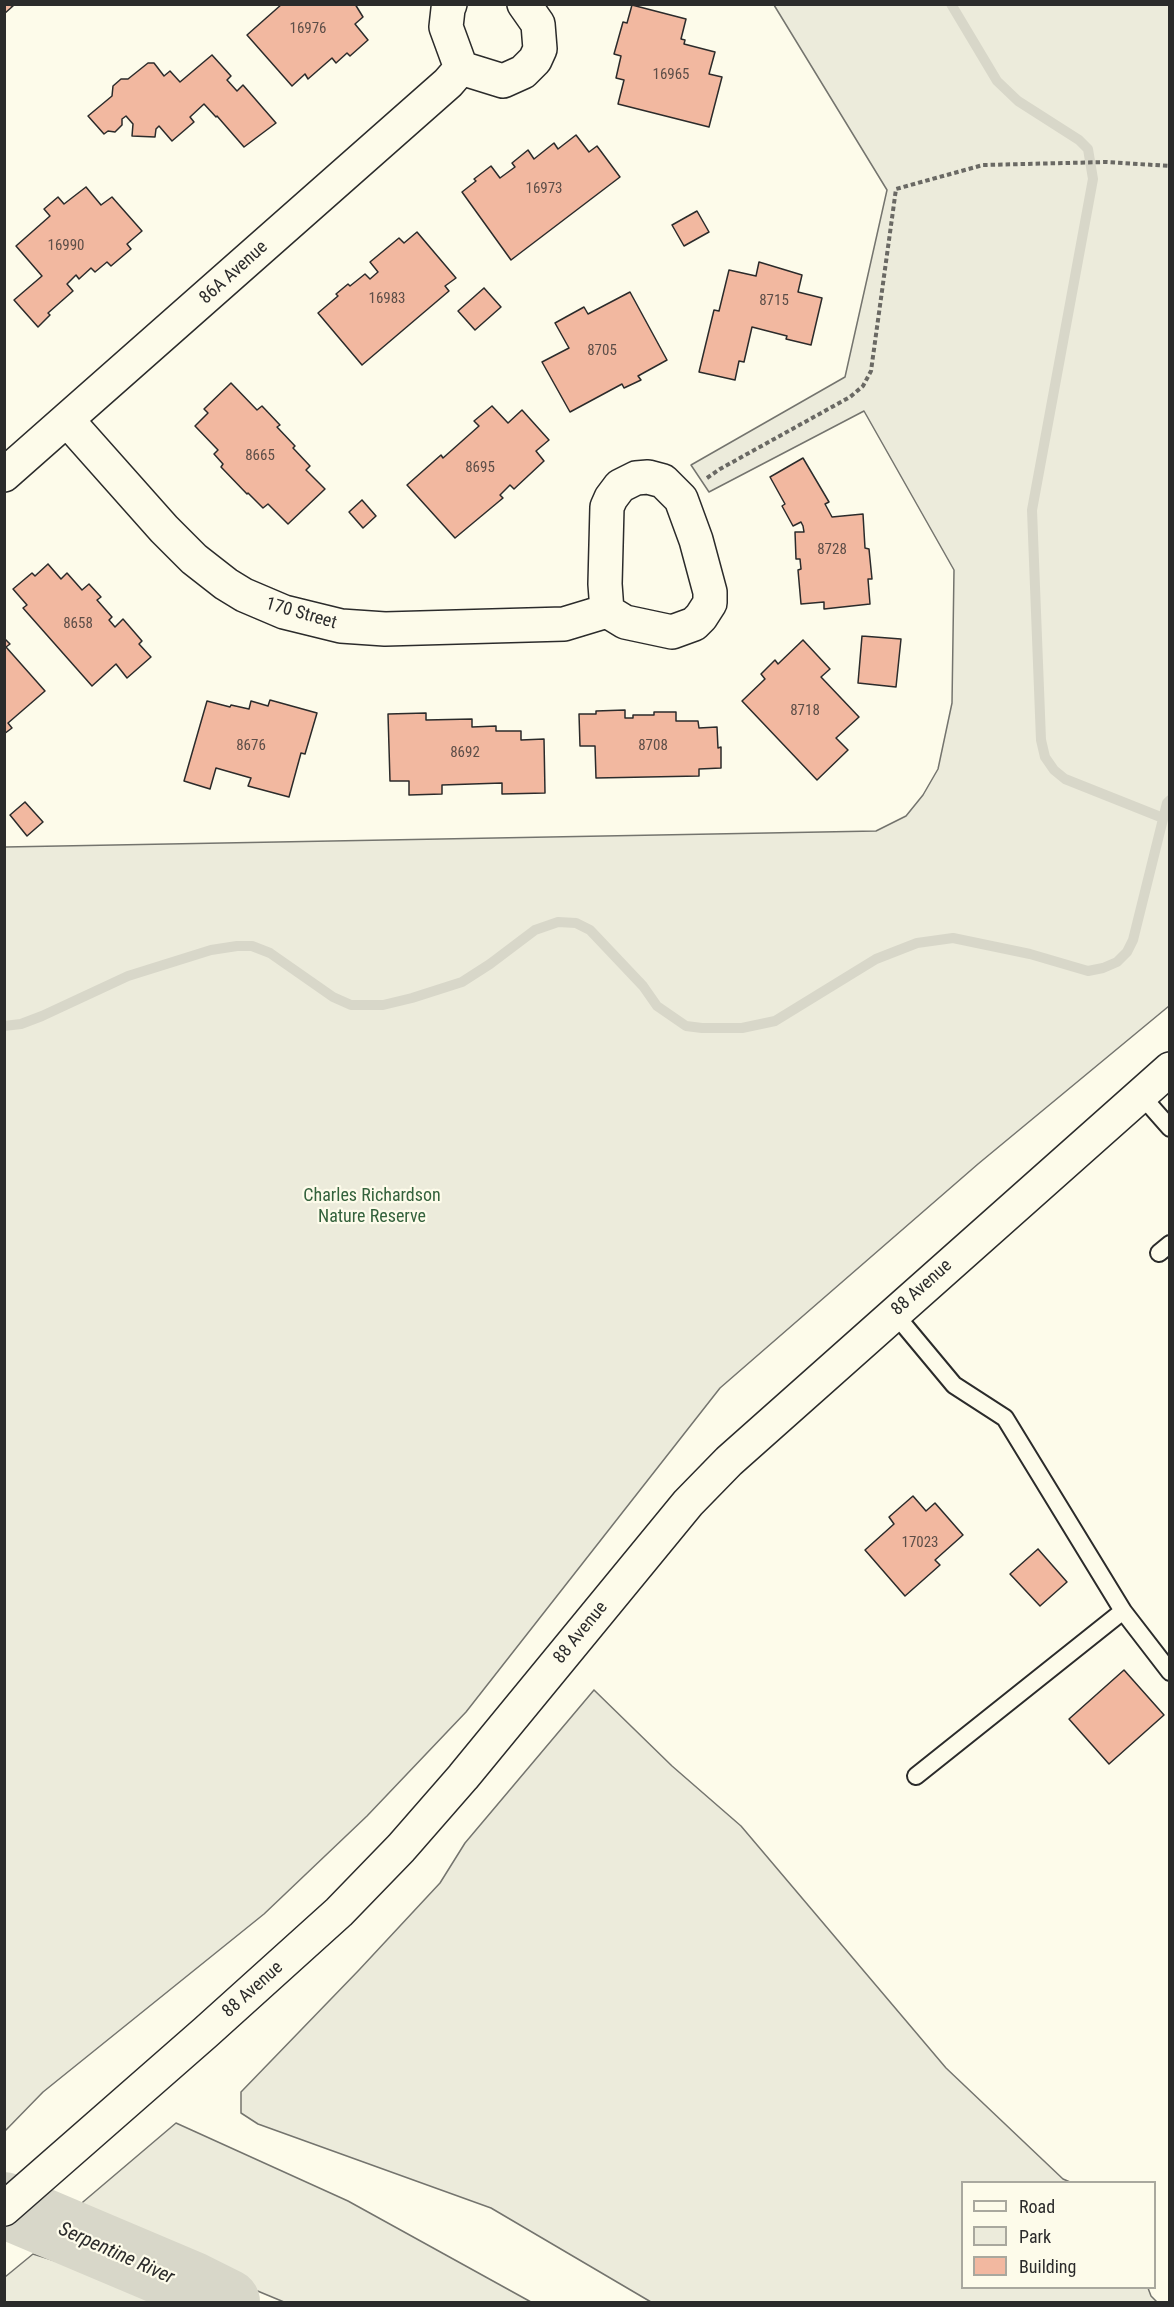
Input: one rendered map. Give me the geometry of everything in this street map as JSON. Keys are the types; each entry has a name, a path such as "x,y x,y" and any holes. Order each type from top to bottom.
{"street":[{"path":"450,4 446,27 461,68 503,81 516,77 529,67 538,55 541,40 538,24 524,4"},
{"name":"86A Avenue","path":"4,476 448,83 461,68"},
{"name":"170 Street","path":"68,421 164,529 194,559 226,584 273,608 328,624 362,628 564,624 607,611"},
{"path":"648,477 663,482 681,499 708,582 710,603 707,611 694,624 672,632 625,622 607,611 605,518 611,498 625,483 648,477"},
{"name":"88 Avenue","path":"4,2209 339,1912 401,1848 463,1777 688,1503 772,1421 1170,1069"}],"lane":[{"path":"1140,1094 1170,1128"},
{"path":"894,1313 954,1384 1005,1418 1123,1611 1170,1672"},
{"path":"916,1776 1123,1611"}],"path":[{"path":"681,499 720,468 850,397 863,386 871,371 896,189 983,165 1107,162 1170,166"}],"green space":[{"name":"Charles Richardson Nature Reserve","path":"774,5 1169,5 1169,1006 978,1164 720,1388 466,1712 367,1816 264,1914 43,2092 5,2131 5,847 876,831 906,816 923,795 938,769 952,703 954,570 864,411 709,492 691,465 845,377 887,190"},
{"path":"594,1690 672,1766 741,1826 946,2068 1068,2181 961,2181 961,2289 1148,2289 1157,2302 651,2302 491,2208 258,2124 241,2113 241,2092 440,1883 465,1843"},
{"path":"176,2123 348,2201 531,2302 284,2302 70,2213"},
{"path":"33,2254 175,2302 5,2302 5,2277"}],"building":[{"path":"4,4 13,6 4,14"},
{"path":"282,4 355,4 363,17 355,24 368,40 350,56 347,53 336,63 332,58 308,79 305,74 292,86 247,35"},
{"path":"632,5 686,19 681,39 685,40 684,44 715,52 709,74 722,77 709,127 618,104 624,80 616,78 621,56 614,54 623,22 627,23"},
{"path":"212,55 231,76 227,80 237,91 243,85 276,123 244,147 204,104 190,117 194,122 172,141 159,126 155,137 132,136 133,124 126,116 122,119 122,125 115,132 108,131 104,134 88,116 112,96 113,86 121,79 128,79 148,63 154,63 164,76 170,71 180,82"},
{"path":"576,135 589,152 597,146 620,177 511,260 462,192 491,166 500,178 515,167 512,163 528,150 534,159 554,143 558,149"},
{"path":"86,187 101,205 112,197 142,231 127,244 131,249 111,266 107,262 95,272 91,268 79,279 76,275 67,284 73,291 48,313 50,315 38,327 14,300 42,276 16,246 50,216 44,209 58,197 64,204"},
{"path":"697,211 709,232 684,246 672,225"},
{"path":"417,232 456,278 445,286 449,291 362,365 318,313 348,284 350,286 365,274 370,279 378,272 370,262 399,238 404,243"},
{"path":"759,262 802,275 798,292 822,298 811,345 752,327 744,362 739,361 735,380 699,372 714,310 719,311 729,270 756,276"},
{"path":"484,288 501,307 475,330 458,311"},
{"path":"630,292 667,360 638,376 641,380 624,388 622,384 570,412 542,362 569,348 555,323 584,307 588,314"},
{"path":"231,383 257,410 262,406 280,425 277,427 310,466 306,470 325,489 288,524 268,504 263,508 221,467 223,464 214,454 218,450 195,426 208,413 204,409"},
{"path":"492,406 508,423 522,410 549,440 536,451 544,461 514,489 510,485 500,495 503,498 455,538 407,485 441,455 443,458 479,426 474,421"},
{"path":"803,458 829,502 825,504 832,517 863,514 865,548 869,549 872,579 868,579 870,604 824,609 824,602 801,604 798,570 801,569 800,559 796,559 795,532 804,532 803,526 801,522 793,526 782,506 785,504 770,477"},
{"path":"362,500 376,516 363,528 349,512"},
{"path":"48,564 61,579 67,573 82,590 89,584 101,597 97,600 112,617 109,620 115,627 123,619 142,641 139,644 151,657 127,678 116,664 92,686 23,608 27,605 13,589 32,573 35,576"},
{"path":"862,636 901,639 896,687 858,683"},
{"path":"4,638 10,644 6,647 45,691 8,723 12,728 4,734"},
{"path":"803,640 830,669 821,677 859,717 836,738 848,750 817,780 742,701 765,679 761,674 775,660 778,664"},
{"path":"270,700 317,713 305,754 301,753 289,797 248,786 251,778 216,768 210,789 184,781 207,701 249,709 251,701 268,706"},
{"path":"625,710 625,718 633,718 633,715 654,715 654,712 676,712 676,721 698,721 699,728 717,727 718,748 721,747 721,768 699,769 699,776 596,778 595,746 580,746 579,714"},
{"path":"426,713 426,720 472,719 472,727 496,726 496,731 521,731 521,740 544,739 545,793 502,794 502,783 442,785 442,794 409,795 409,781 390,781 388,714"},
{"path":"25,802 43,822 27,836 10,815"},
{"path":"913,1496 926,1511 935,1503 963,1535 935,1560 940,1565 905,1596 865,1550 894,1524 889,1517"},
{"path":"1038,1549 1067,1582 1040,1606 1010,1574"},
{"path":"1124,1670 1164,1715 1109,1764 1069,1719"}],"waterway":[{"path":"951,4 997,81 1018,101 1079,140 1088,149 1093,179 1032,510 1041,740 1045,757 1054,770 1065,779 1163,818"},
{"path":"4,1026 21,1024 42,1016 128,976 211,950 237,946 252,946 270,953 333,997 351,1005 383,1005 462,982 535,930 558,922 576,923 590,930 643,986 657,1006 686,1026 702,1028 742,1028 775,1021 876,959 917,943 953,938 1030,954 1088,971 1117,962 1127,952 1133,940 1167,803 1170,800"},
{"name":"Serpentine River","path":"4,2205 193,2285 227,2302"},
{"path":"174,2302 193,2285"}]}
